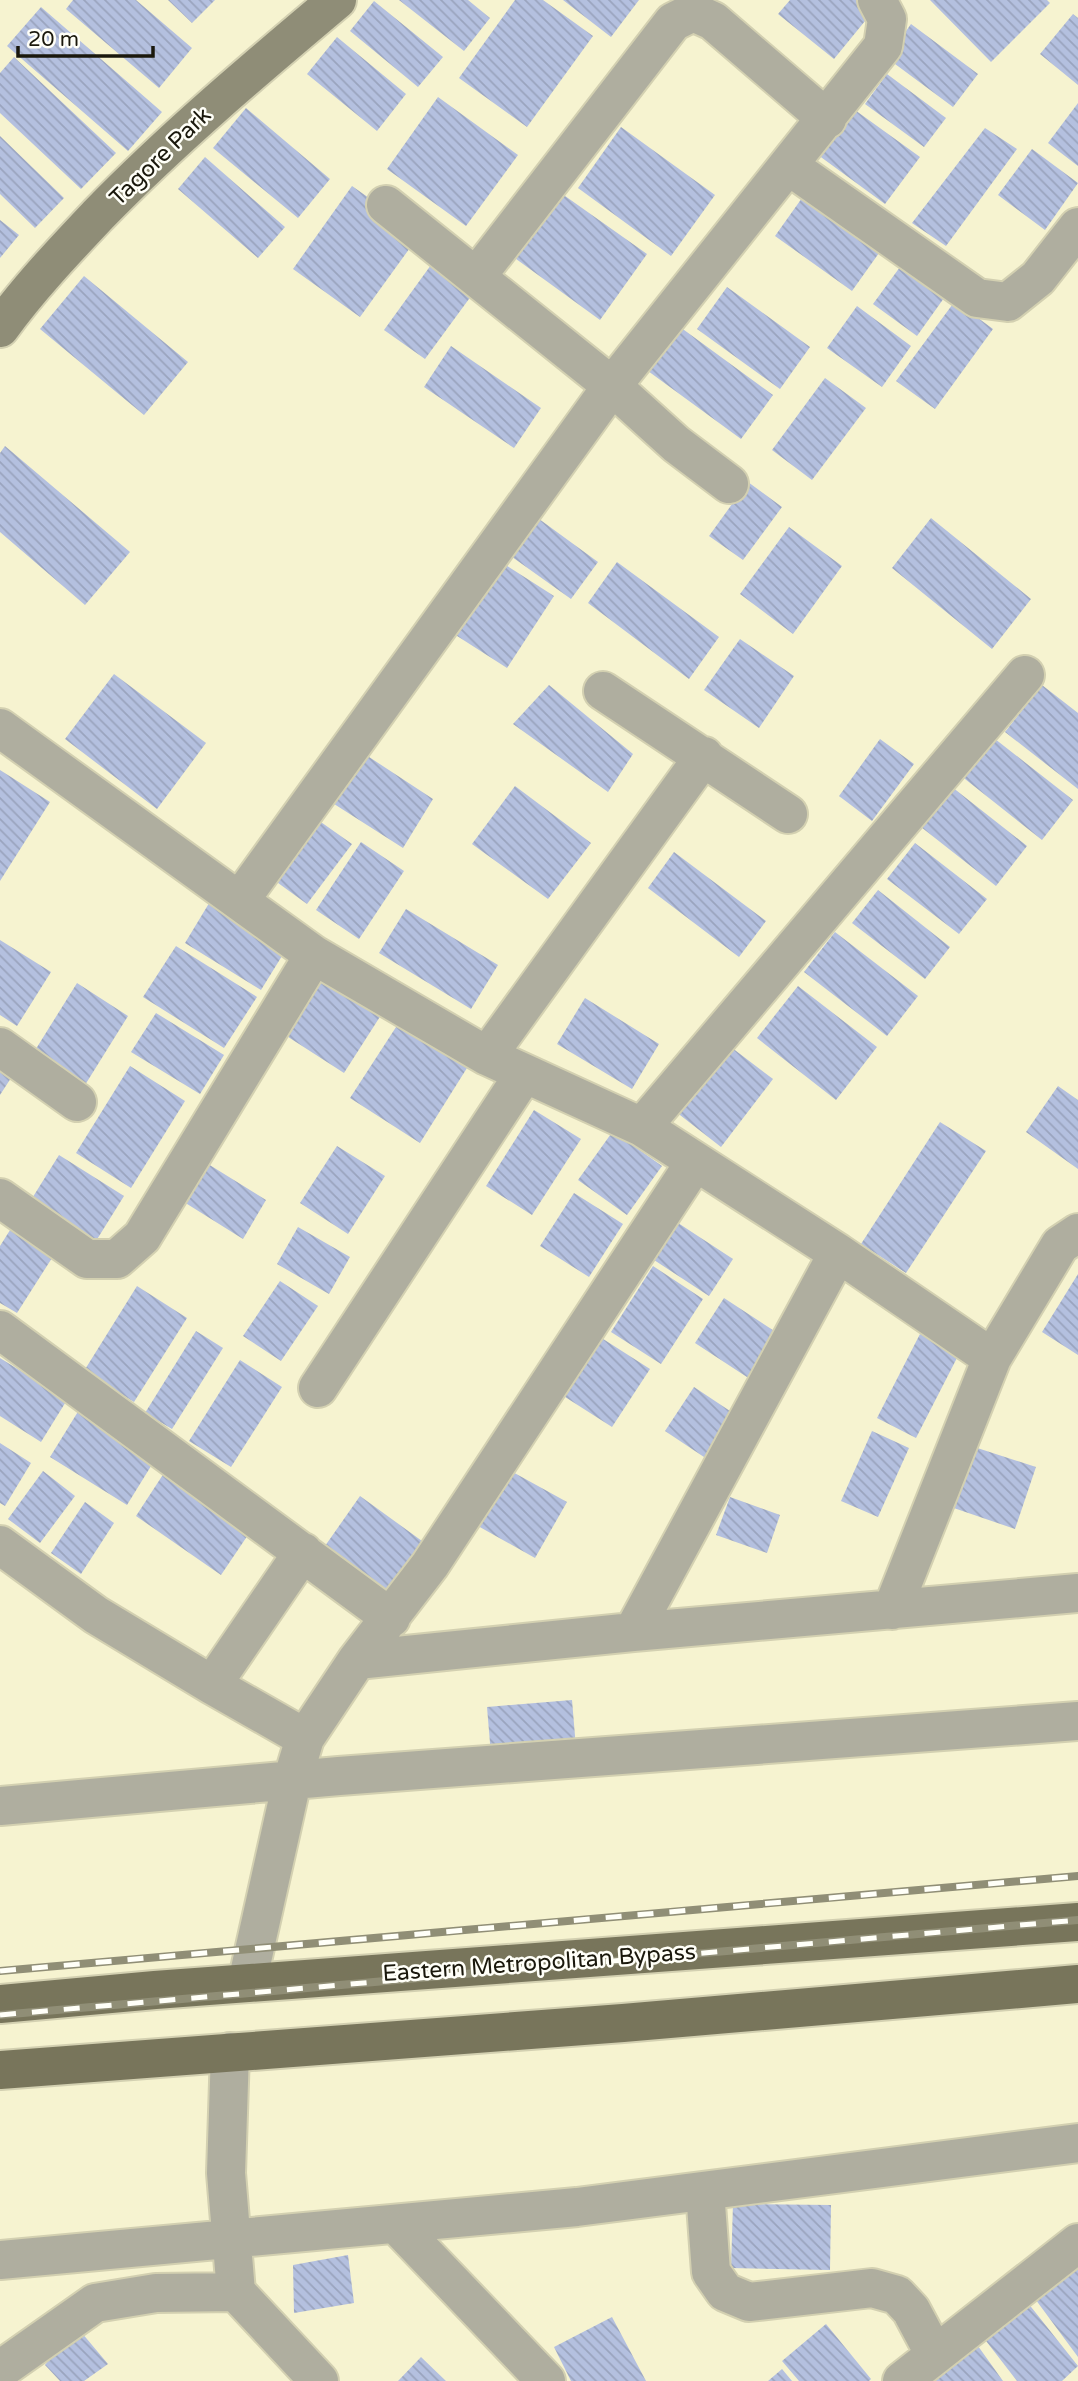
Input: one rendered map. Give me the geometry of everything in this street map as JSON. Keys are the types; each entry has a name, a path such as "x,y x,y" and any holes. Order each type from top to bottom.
{"main road":[{"name":"Eastern Metropolitan Bypass","path":"0,2004 247,1983 1078,1922"},
{"path":"0,2070 624,2023 1078,1984"}],"street":[{"name":"Tagore Park","path":"0,328 58,257 154,158 337,0"},
{"path":"240,900 612,386 883,46 887,19 877,0"},
{"path":"476,277 673,22 693,12 713,21 827,119"},
{"path":"789,166 977,298 1008,302 1038,278 1078,227"},
{"path":"386,205 612,386 676,444 729,484"},
{"path":"642,1127 1025,675"},
{"path":"603,691 789,814"},
{"path":"0,728 314,955 487,1056 642,1127 838,1253 992,1358"},
{"path":"487,1056 704,756"},
{"path":"0,1198 87,1259 117,1259 142,1237 314,955"},
{"path":"0,1047 77,1102"},
{"path":"318,1388 524,1074"},
{"path":"247,1983 292,1781 305,1738 357,1660 437,1553 695,1162"},
{"path":"891,1609 992,1358 1060,1245 1078,1233"},
{"path":"633,1632 838,1253"},
{"path":"0,1330 391,1618"},
{"path":"0,1545 96,1615 305,1738"},
{"path":"212,1685 303,1552"},
{"path":"357,1660 633,1632 1078,1593"},
{"path":"0,1805 1078,1721"},
{"path":"230,2052 226,2173 236,2292 319,2381"},
{"path":"0,2260 577,2207 1078,2143"},
{"path":"705,2190 711,2272 725,2292 749,2302 872,2288 897,2295 911,2310 935,2355"},
{"path":"396,2224 547,2381"},
{"path":"902,2381 1078,2243"},
{"path":"17,2370 94,2303 156,2293 236,2292"}],"building":[{"path":"73,0 136,0 192,48 159,88 66,9"},
{"path":"168,0 215,0 192,23"},
{"path":"399,0 468,0 490,18 464,51"},
{"path":"515,0 543,0 593,36 527,127 459,78"},
{"path":"563,0 639,0 611,37"},
{"path":"790,0 862,0 874,10 834,59 778,14"},
{"path":"930,0 1047,0 1050,3 991,62"},
{"path":"374,1 443,57 418,87 350,31"},
{"path":"41,7 162,112 128,151 7,46"},
{"path":"1073,14 1078,18 1078,85 1040,54"},
{"path":"911,24 978,74 953,107 887,58"},
{"path":"337,37 406,94 377,131 307,74"},
{"path":"14,57 116,153 81,189 0,113 0,73"},
{"path":"887,74 946,118 924,147 865,104"},
{"path":"438,97 518,155 466,226 387,169"},
{"path":"1078,103 1078,166 1048,143"},
{"path":"848,105 920,157 885,204 814,152"},
{"path":"246,108 330,179 298,218 213,148"},
{"path":"621,127 715,195 671,256 578,188"},
{"path":"985,128 1017,149 946,246 912,223"},
{"path":"0,136 64,198 35,228 0,194"},
{"path":"1032,149 1078,183 1045,230 998,195"},
{"path":"205,157 285,227 258,258 178,189"},
{"path":"352,186 420,234 360,317 293,269"},
{"path":"558,191 647,254 600,320 512,256"},
{"path":"802,198 879,253 852,291 775,236"},
{"path":"0,220 19,235 0,258"},
{"path":"436,258 477,288 425,359 384,330"},
{"path":"900,267 944,298 917,336 873,304"},
{"path":"84,276 188,362 144,415 40,329"},
{"path":"727,287 810,347 780,389 697,329"},
{"path":"955,301 993,329 935,409 896,381"},
{"path":"857,306 911,346 882,387 827,348"},
{"path":"680,327 773,395 741,439 648,371"},
{"path":"451,346 541,408 514,448 424,387"},
{"path":"825,378 866,408 812,480 772,450"},
{"path":"5,446 130,552 85,605 0,532 0,453"},
{"path":"748,482 782,507 743,560 709,536"},
{"path":"535,516 598,562 571,599 508,554"},
{"path":"931,518 1031,599 992,649 892,568"},
{"path":"789,527 842,566 793,634 740,594"},
{"path":"501,562 554,596 507,668 454,634"},
{"path":"617,562 719,637 689,679 588,603"},
{"path":"740,639 794,676 759,728 704,690"},
{"path":"114,674 206,743 157,809 65,739"},
{"path":"549,685 633,754 608,792 513,724"},
{"path":"1042,685 1078,713 1078,789 1005,732"},
{"path":"990,735 1073,800 1042,840 960,775"},
{"path":"880,739 914,764 872,821 839,796"},
{"path":"363,753 433,799 403,848 331,802"},
{"path":"0,770 50,802 0,881"},
{"path":"515,786 591,843 548,899 472,844"},
{"path":"952,787 1027,846 996,886 921,827"},
{"path":"318,820 352,844 307,904 274,880"},
{"path":"361,842 404,871 359,939 316,910"},
{"path":"915,843 987,899 959,934 887,879"},
{"path":"674,852 766,921 739,957 648,888"},
{"path":"878,890 950,947 925,979 852,923"},
{"path":"214,895 290,943 261,990 185,943"},
{"path":"406,909 498,965 471,1009 379,953"},
{"path":"835,932 918,996 887,1036 804,972"},
{"path":"0,940 51,972 17,1026 0,1015"},
{"path":"176,946 257,997 224,1048 143,997"},
{"path":"320,973 383,1012 344,1073 282,1033"},
{"path":"77,983 128,1016 85,1085 34,1052"},
{"path":"798,986 877,1047 836,1100 757,1038"},
{"path":"585,998 659,1044 632,1089 557,1044"},
{"path":"156,1013 224,1055 200,1094 131,1052"},
{"path":"398,1024 467,1068 420,1143 350,1098"},
{"path":"723,1041 773,1079 721,1147 671,1108"},
{"path":"130,1066 185,1101 131,1188 76,1153"},
{"path":"0,1072 11,1078 0,1095"},
{"path":"1058,1086 1078,1100 1078,1169 1026,1132"},
{"path":"534,1110 581,1139 532,1215 486,1186"},
{"path":"940,1122 986,1151 906,1273 861,1244"},
{"path":"613,1131 662,1166 627,1215 578,1180"},
{"path":"337,1146 385,1176 348,1234 300,1203"},
{"path":"59,1155 124,1196 96,1241 31,1200"},
{"path":"200,1159 266,1200 243,1239 176,1197"},
{"path":"574,1193 623,1224 589,1277 540,1246"},
{"path":"17,1219 59,1247 17,1313 0,1303 0,1246"},
{"path":"675,1221 733,1259 709,1296 651,1258"},
{"path":"298,1227 350,1257 329,1294 277,1264"},
{"path":"653,1266 703,1299 661,1364 611,1332"},
{"path":"1078,1274 1078,1355 1042,1332"},
{"path":"280,1281 318,1306 281,1361 243,1336"},
{"path":"137,1286 187,1318 134,1402 84,1371"},
{"path":"724,1298 782,1336 753,1381 695,1343"},
{"path":"196,1331 223,1348 172,1429 145,1413"},
{"path":"920,1334 959,1354 916,1438 877,1418"},
{"path":"600,1337 650,1369 612,1427 562,1395"},
{"path":"0,1358 67,1400 41,1442 0,1416"},
{"path":"240,1360 282,1387 231,1467 189,1441"},
{"path":"694,1387 736,1415 707,1459 665,1431"},
{"path":"79,1410 156,1458 127,1505 50,1457"},
{"path":"872,1431 909,1448 878,1517 841,1501"},
{"path":"0,1443 31,1463 5,1506 0,1503"},
{"path":"965,1444 1036,1467 1015,1529 945,1505"},
{"path":"166,1470 252,1529 221,1575 136,1516"},
{"path":"509,1470 567,1502 535,1558 478,1526"},
{"path":"43,1471 75,1496 40,1543 8,1519"},
{"path":"360,1496 422,1541 387,1590 325,1546"},
{"path":"730,1497 780,1515 767,1553 716,1535"},
{"path":"85,1502 114,1523 81,1574 51,1553"},
{"path":"572,1700 576,1748 491,1755 487,1707"},
{"path":"733,2204 831,2205 830,2270 731,2268"},
{"path":"348,2255 354,2303 294,2313 293,2265"},
{"path":"1071,2261 1078,2269 1078,2357 1030,2292"},
{"path":"1020,2293 1078,2366 1062,2381 1017,2381 976,2328"},
{"path":"612,2317 646,2381 571,2381 554,2347"},
{"path":"826,2324 871,2379 869,2381 799,2381 782,2361"},
{"path":"76,2326 108,2364 84,2381 60,2381 45,2365"},
{"path":"973,2339 1003,2381 929,2381"},
{"path":"421,2357 446,2381 398,2381"},
{"path":"782,2369 792,2381 768,2381"}],"railway":[{"path":"0,1971 1078,1876"},
{"path":"0,2015 1078,1920"}]}
